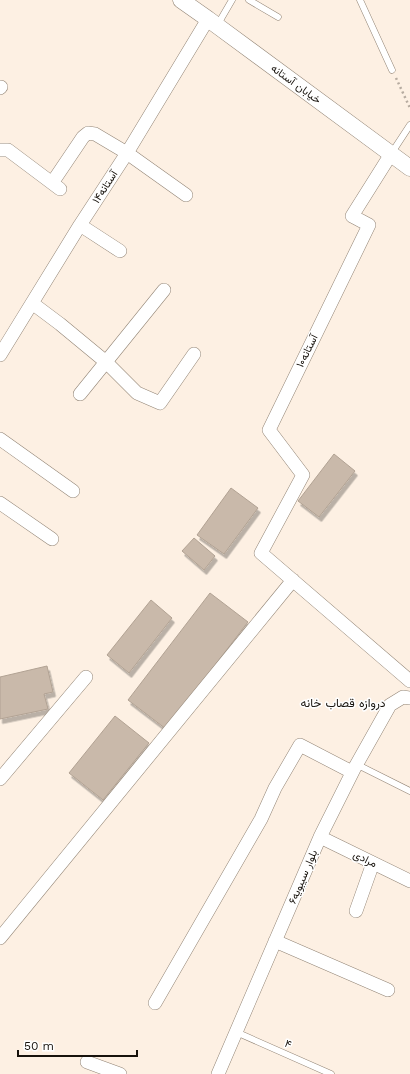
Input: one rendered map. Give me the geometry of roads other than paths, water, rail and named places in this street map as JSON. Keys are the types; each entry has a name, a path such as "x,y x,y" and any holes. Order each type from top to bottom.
{"street":[{"name":"خیابان آستانه","path":"182,0 410,168"},
{"name":"آستانه۱۴","path":"0,355 80,225 213,22"},
{"path":"0,150 8,150 56,186 83,137 88,132 96,134 127,153 186,195"},
{"name":"آستانه۱۰","path":"293,580 261,553 303,475 269,430 368,225 352,216 391,154"},
{"path":"80,225 120,251"},
{"path":"80,394 164,290"},
{"path":"32,303 106,362 137,393 160,403 194,354"},
{"path":"0,440 73,491"},
{"path":"0,503 52,539"},
{"path":"0,938 293,580 410,681"},
{"path":"0,780 86,677"},
{"name":"۶بلوار سیبویه","path":"218,1074 320,837 354,768 390,705 403,697 410,698"},
{"path":"155,1003 261,819 300,745 354,768"},
{"name":"مرادی","path":"320,837 410,881"},
{"path":"356,911 373,863"},
{"path":"275,941 388,990"},
{"path":"87,1062 120,1074"}],"lane":[{"path":"213,22 232,0"},
{"path":"249,0 278,17"},
{"path":"360,0 392,70"},
{"path":"391,154 410,125"},
{"path":"354,768 410,791"},
{"name":"۴","path":"236,1032 331,1074"}],"district":[{"name":"دروازه قصاب خانه","path":"343,703"}]}
